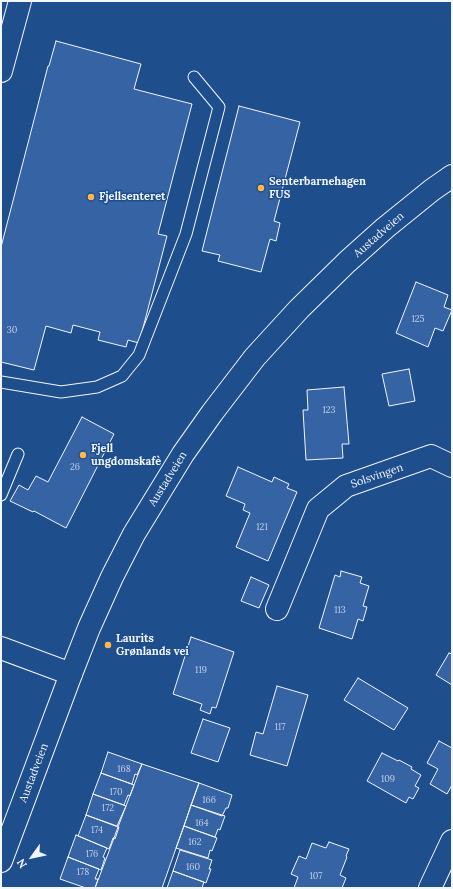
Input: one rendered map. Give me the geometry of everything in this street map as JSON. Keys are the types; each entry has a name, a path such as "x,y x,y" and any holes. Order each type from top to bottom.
{"main road":[{"path":"1,72 20,1"},
{"name":"Austadveien","path":"1,861 89,628 112,577 134,534 183,454 255,357 299,308 385,228 432,190 452,176"},
{"name":"Solsvingen","path":"277,609 318,509 346,486 431,456 452,466"},
{"path":"1,648 71,674"},
{"path":"430,888 452,841"}],"lane":[{"path":"1,382 60,392 97,387 122,376 139,355 186,234 219,106 194,77"},
{"path":"1,495 18,454"}],"building":[{"name":"Fjellsenteret","path":"56,41 141,64 134,89 192,104 158,234 167,236 139,343 128,340 126,347 98,340 100,332 73,325 71,333 46,326 34,370 1,362 1,247 48,66"},
{"path":"239,106 300,122 274,221 280,223 276,241 270,239 261,272 218,261 220,255 202,251"},
{"path":"416,282 448,295 444,307 452,310 443,331 435,328 428,347 396,333"},
{"path":"409,369 415,401 389,406 382,374"},
{"path":"344,387 349,444 342,444 343,458 306,460 303,410 308,410 307,390"},
{"name":"Fjell ungdomskafè","path":"82,417 114,434 66,528 34,511 33,512 10,501 19,485 28,490 36,476 48,482"},
{"path":"238,467 272,482 274,477 289,484 287,488 297,492 268,561 236,547 250,513 243,510 245,504 226,496"},
{"path":"341,571 362,577 360,583 369,586 363,606 367,607 363,621 358,619 352,639 319,628 335,575 340,577"},
{"path":"251,577 269,585 259,608 241,601"},
{"path":"191,637 234,652 216,708 212,707 210,714 200,710 202,704 173,694"},
{"path":"449,653 452,654 452,685 436,675"},
{"path":"358,678 408,708 394,730 344,700"},
{"path":"277,686 308,695 287,766 250,755 256,732 263,734"},
{"path":"203,719 230,728 218,762 191,753"},
{"path":"439,741 452,748 452,785 447,794 430,784 438,769 427,763"},
{"path":"108,752 142,764 137,775 135,774 132,784 101,773"},
{"path":"382,753 412,767 411,769 421,775 415,786 419,788 413,799 409,797 406,803 367,781"},
{"path":"142,764 199,783 162,888 95,888 114,838 115,839 118,827"},
{"path":"101,773 134,785 130,796 128,795 124,805 93,794"},
{"path":"199,783 232,795 228,808 226,808 222,816 191,805"},
{"path":"93,794 126,806 117,826 86,815"},
{"path":"191,805 225,816 220,830 218,829 215,837 184,826"},
{"path":"86,815 118,827 109,849 78,836"},
{"path":"184,826 217,838 212,851 210,850 208,858 176,848"},
{"path":"76,835 107,848 103,857 105,858 101,870 68,857"},
{"path":"329,842 349,849 340,875 346,878 342,888 294,888 298,877 291,874 299,856 306,859 312,843 326,848"},
{"path":"180,850 212,860 209,869 211,869 206,883 173,871"},
{"path":"68,857 99,869 95,879 98,879 95,888 86,888 60,879"},
{"path":"173,871 204,882 202,888 167,888"}],"place":[{"name":"Senterbarnehagen FUS","path":"261,188"},
{"name":"Fjellsenteret","path":"91,197"},
{"name":"Fjell ungdomskafè","path":"83,455"},
{"name":"Laurits Grønlands vei","path":"108,645"}]}
